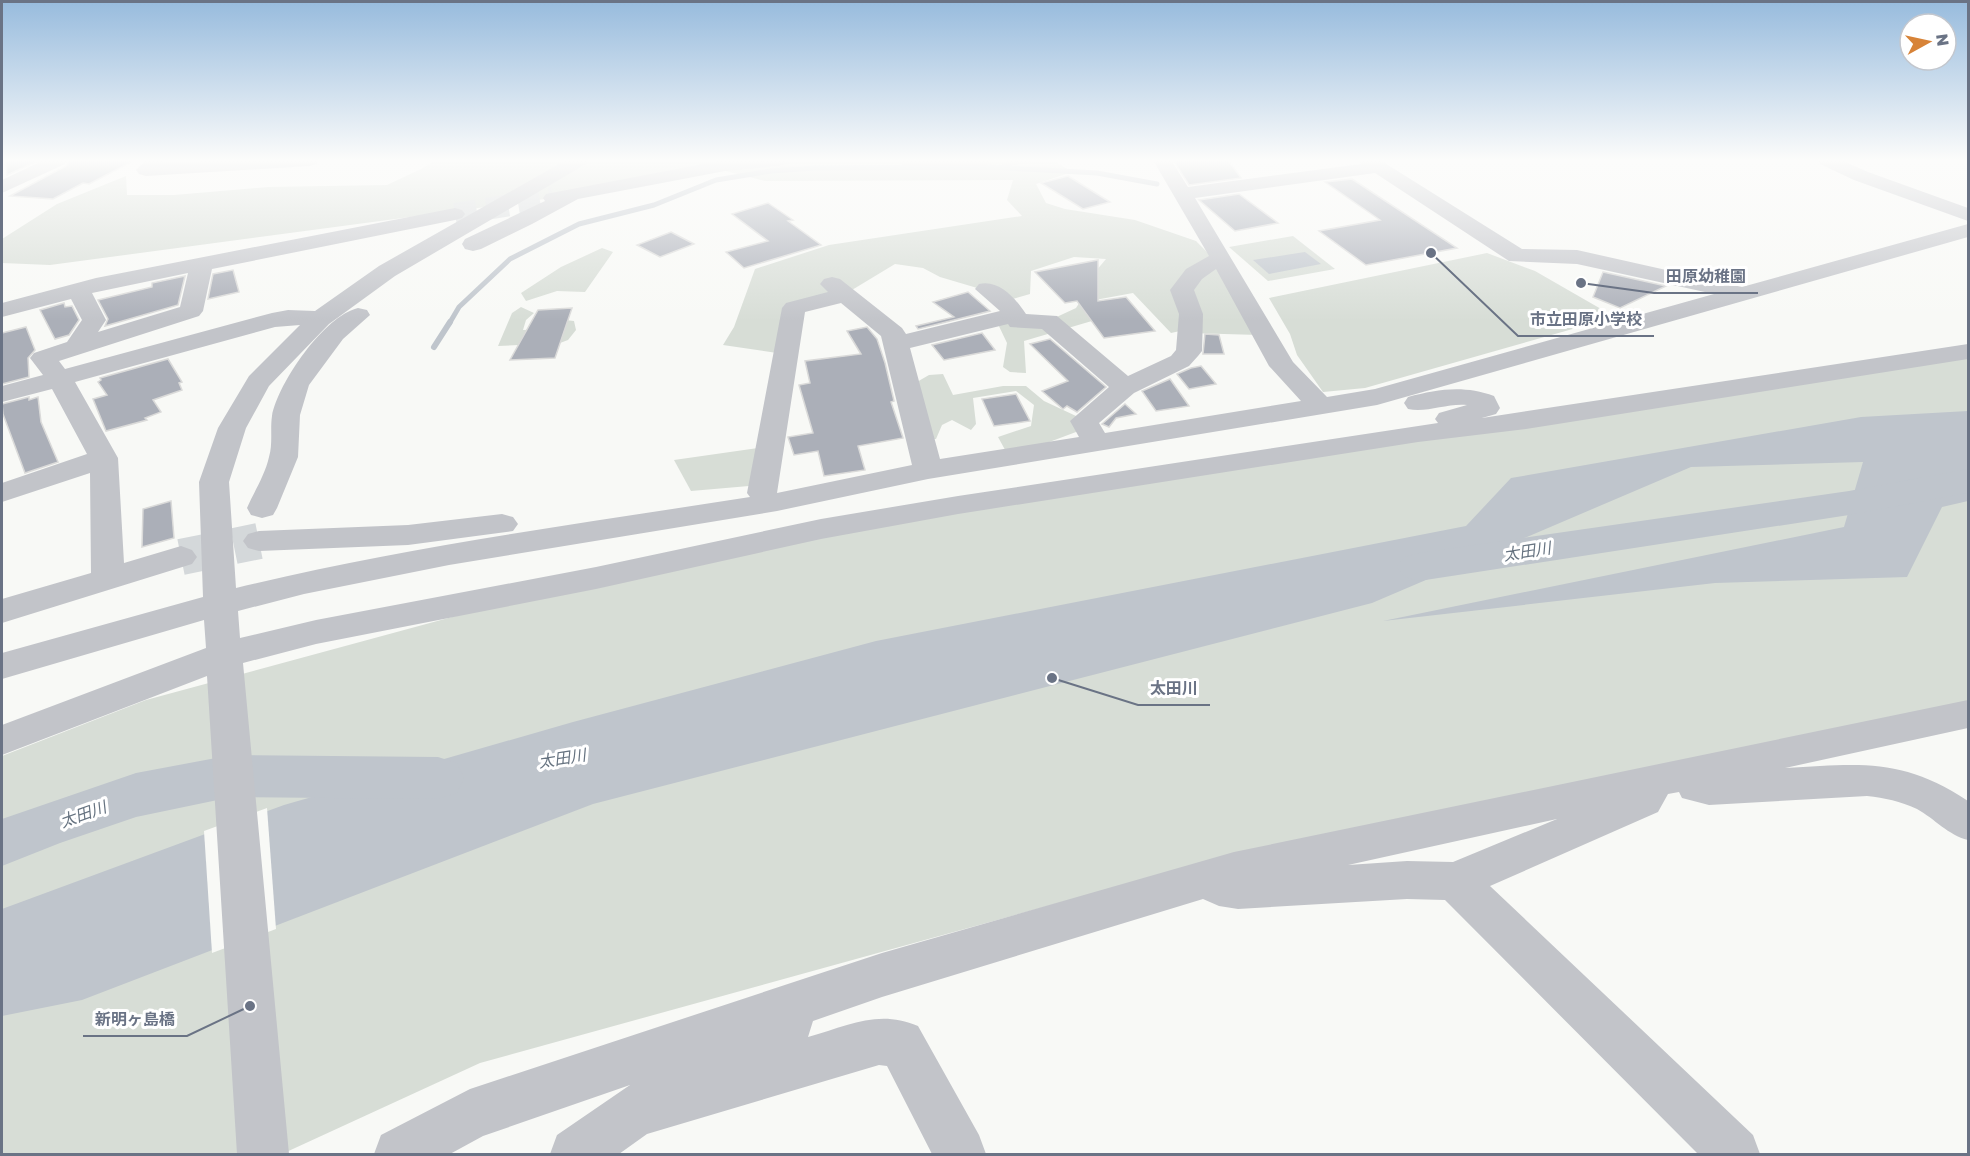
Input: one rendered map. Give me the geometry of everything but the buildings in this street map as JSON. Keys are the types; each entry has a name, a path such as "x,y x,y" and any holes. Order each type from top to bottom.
{"street":[{"path":"2,310 96,285 456,214"},
{"path":"263,1155 220,604 214,482 232,428 258,382 320,319 387,271 486,214"},
{"path":"262,508 284,456 286,415 296,384 334,334 385,294 449,256 535,214"},
{"path":"1144,436 1156,451 1385,432 1418,434 1427,426 1486,408 1484,402 1476,398 1444,396 1348,423 1282,366 1194,214"},
{"path":"1451,214 1517,256 1577,257 1742,294"},
{"path":"342,278 430,219"},
{"path":"2,666 220,604 304,583 449,554 777,502 928,470 1377,397 1968,230"},
{"path":"1097,443 1084,421 1125,387 1180,361 1189,351 1191,314 1182,290 1189,277 1210,262 1222,259"},
{"path":"108,579 104,458 59,378 43,358 191,311 202,264"},
{"path":"987,289 1009,307 1019,322 1048,321 1125,387"},
{"path":"762,493 794,308 839,290 893,333 928,470"},
{"path":"76,348 94,320 79,291"},
{"path":"288,317 323,291"},
{"path":"896,344 1014,315"},
{"path":"2,394 272,320 288,317 320,319"},
{"path":"2,740 226,668 316,632 596,578 821,529 958,505 1418,434 1526,421 1968,352"},
{"path":"2,493 104,458"},
{"path":"259,542 408,535 782,491 817,494"},
{"path":"2,611 181,557"},
{"path":"400,1155 470,1115 882,975 1234,871 1968,714"},
{"path":"1661,781 1709,789 1867,780 1894,783 1932,798 1968,823"},
{"path":"1192,884 1238,890 1407,880 1455,881 1644,800 1661,781"},
{"path":"1455,881 1734,1155"},
{"path":"576,1155 670,1087 882,975"},
{"path":"633,1113 879,1041 901,1043 960,1155"}],"shaded area":[{"path":"41,214 433,214 50,265 2,263 2,239"},
{"path":"1020,214 1096,214 1135,220 1196,241 1211,256 1259,335 1189,333 1189,329 1171,333 1133,293 1095,300 1102,318 1024,341 1026,373 1010,372 1003,367 1007,343 997,322 1048,321 1076,308 1088,289 1090,278 1106,259 1074,257 1031,271 1030,294 1002,302 984,290 940,277 923,268 895,264 842,296 794,308 777,353 723,345 734,327 755,269 829,245 1022,216"},
{"path":"1293,236 1335,269 1268,281 1229,247"},
{"path":"602,248 613,252 585,292 557,291 526,301 521,293 561,267"},
{"path":"1487,253 1535,271 1615,317 1365,388 1323,392 1297,355 1290,334 1269,298"},
{"path":"521,307 534,313 526,320 523,330 551,329 556,319 574,321 576,330 568,340 560,343 498,346 512,313"},
{"path":"1968,354 1968,714 1084,896 480,1063 282,1154 2,1154 2,756 146,700 596,578 946,507"},
{"path":"943,374 953,395 1003,386 1026,386 1044,401 1076,416 1084,429 1009,457 998,437 1031,426 1034,405 1016,391 973,398 976,424 971,430 952,420 942,425 936,439 921,440 910,386 929,375"},
{"path":"758,448 749,486 691,491 674,460"}],"water":[{"path":"1305,252 1321,264 1269,274 1253,260"},
{"path":"1968,411 1968,501 1942,507 1907,577 1715,583 1383,621 1844,527 1863,462 1691,467 1372,603 593,804 82,1000 2,1016 2,909 284,805 573,722 876,641 1466,526 1511,478 1861,417"}],"pier":[{"path":"267,808 276,929 212,953 204,831"}],"waterway":[{"path":"449,324 459,307 510,259 579,224 619,214"},
{"path":"434,347 450,322"},
{"name":"太田川","path":"1419,567 1849,503 1968,481"},
{"name":"太田川","path":"2,843 42,826 136,795 232,776 438,778"}],"tunnel":[{"path":"181,557 259,541"}],"place":[{"name":"市立田原小学校","path":"1431,253"},
{"name":"田原幼稚園","path":"1581,283"},
{"name":"太田川","path":"1052,678"},
{"name":"新明ヶ島橋","path":"250,1006"}]}
